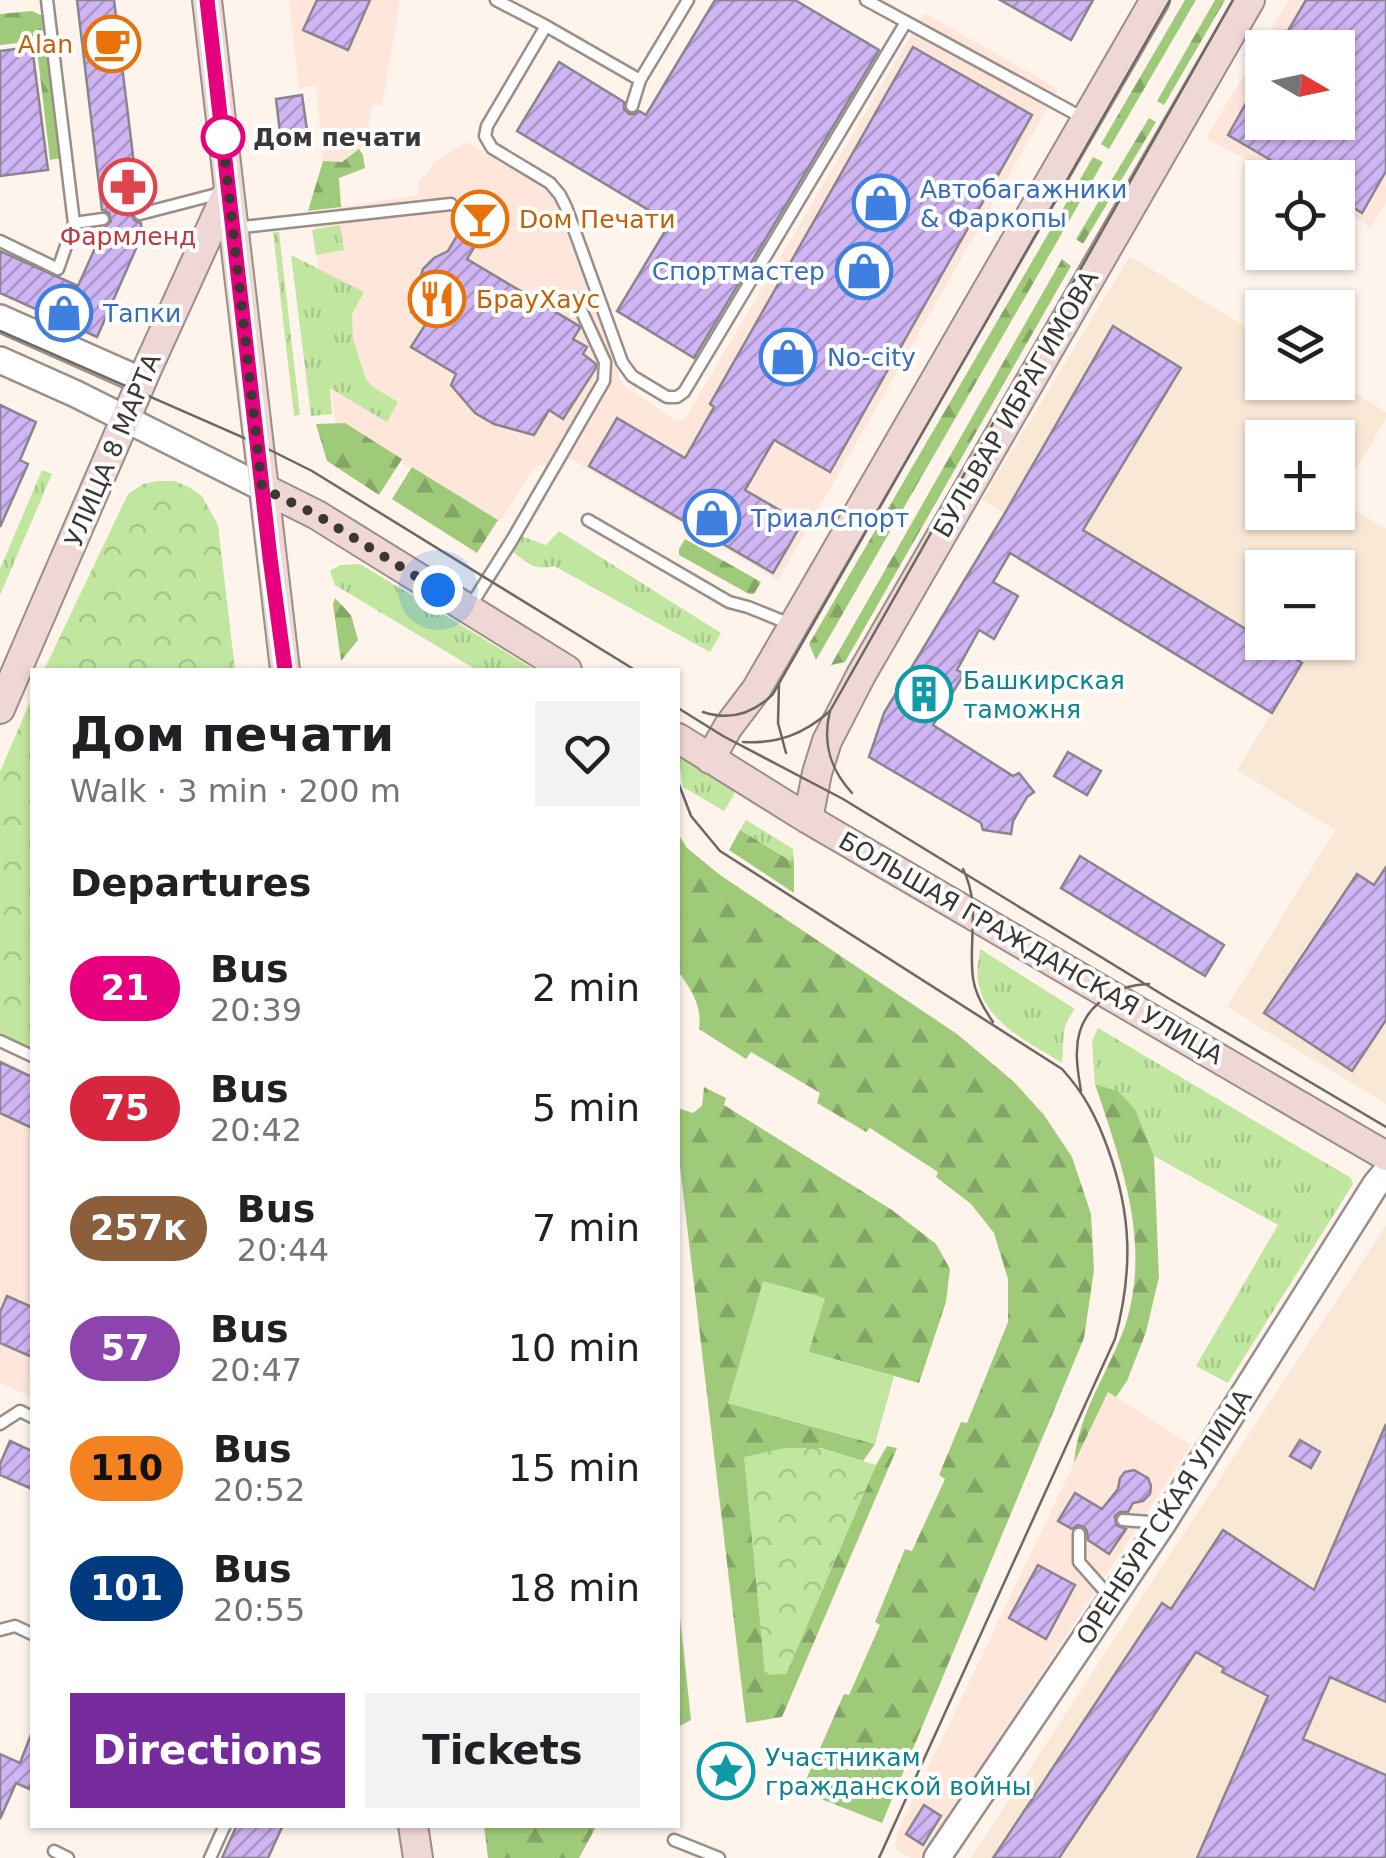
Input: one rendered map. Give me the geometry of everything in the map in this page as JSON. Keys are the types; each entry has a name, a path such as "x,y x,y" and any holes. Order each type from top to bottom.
{"main road":[{"path":"207,0 285,668"},
{"path":"710,760 794,626 1156,0"},
{"name":"БУЛЬВАР ИБРАГИМОВА","path":"808,819 826,741 861,675 1250,0"},
{"name":"УЛИЦА 8 МАРТА","path":"0,709 228,192"},
{"path":"262,488 317,515 565,668"},
{"name":"БОЛЬШАЯ ГРАЖДАНСКАЯ УЛИЦА","path":"680,739 808,819 1386,1156"},
{"path":"399,1828 401,1858"},
{"path":"413,1828 418,1858"}],"street":[{"path":"0,318 142,381"},
{"path":"0,360 262,488"},
{"name":"ОРЕНБУРГСКАЯ УЛИЦА","path":"937,1858 1163,1523 1386,1172"}],"lane":[{"path":"0,241 58,269 74,222 47,0"},
{"path":"496,0 640,80"},
{"path":"632,106 640,80 688,0"},
{"path":"866,0 1086,120"},
{"path":"546,26 486,126 486,140 492,148 550,183 560,195 622,362 632,376 672,398 684,392 906,22"},
{"path":"140,214 228,192"},
{"path":"232,228 451,204"},
{"path":"74,222 103,219"},
{"path":"468,609 604,381 605,362 576,299"},
{"path":"588,520 729,602 794,626"},
{"path":"0,1041 30,1055"},
{"path":"0,1424 20,1411 30,1415"},
{"path":"1123,1520 1163,1523"},
{"path":"1078,1534 1079,1562 1112,1599"},
{"path":"0,1630 16,1626 30,1633"},
{"path":"210,1858 224,1828"},
{"path":"674,1840 719,1858"},
{"path":"54,1852 68,1858"}],"shaded area":[{"path":"289,0 400,0 382,106 372,105 365,145 342,162 323,161 316,86 299,88"},
{"path":"1289,0 1386,0 1386,203 1371,227 1355,218 1355,160 1248,160 1206,138 1245,73 1245,140 1355,140 1355,30 1271,30"},
{"path":"924,13 1058,89 778,580 571,459 534,467 500,522 335,423 313,215 418,195 419,182 437,160 467,142 553,194 622,384 675,420 685,419"},
{"path":"1130,256 1245,327 1245,400 1355,400 1355,393 1386,412 1386,419 1355,471 1355,420 1245,420 1245,530 1355,530 1355,510 1386,529 1386,1104 1227,1007 1335,830 1237,770 1272,712 988,540 1004,513 982,500"},
{"path":"0,1059 30,1073 30,1396 0,1383"},
{"path":"1386,1225 1386,1858 971,1858"},
{"path":"1108,1392 1191,1445 921,1858 911,1858 896,1849 897,1833"}],"green space":[{"path":"1185,0 1196,0 1109,149 1101,144"},
{"path":"1215,0 1225,0 1164,105 1157,101"},
{"path":"32,11 43,16 61,158 50,160 36,41 0,45 0,14"},
{"path":"1149,118 1156,122 1083,244 1076,239"},
{"path":"359,149 365,168 339,178 341,207 308,211 323,161 342,162"},
{"path":"1093,157 1103,162 816,660 809,644"},
{"path":"340,225 344,250 316,255 312,230"},
{"path":"273,232 279,232 300,415 294,416"},
{"path":"291,255 364,292 352,314 353,339 366,379 398,402 387,422 330,388 332,414 311,416"},
{"path":"1062,259 1071,266 845,662 831,665"},
{"path":"345,423 402,459 379,495 327,461 316,424"},
{"path":"412,467 498,520 477,553 392,499"},
{"path":"42,470 52,474 0,595 0,569"},
{"path":"174,481 189,487 202,496 218,525 235,668 45,668 128,494 143,484"},
{"path":"559,531 721,633 710,652 554,566 536,567 512,551 521,536 546,545"},
{"path":"685,539 761,582 754,594 679,555"},
{"path":"360,564 532,668 474,668 335,585 330,571 340,565"},
{"path":"335,598 351,615 358,640 341,661 333,604"},
{"path":"30,702 30,1050 0,1037 0,772"},
{"path":"680,756 734,789 734,795 724,811 683,787"},
{"path":"746,820 793,849 794,863 740,830"},
{"path":"740,830 794,863 794,893 729,850"},
{"path":"680,837 687,848 720,875 957,1034 1013,1081 1044,1115 1072,1157 1091,1214 1094,1270 1084,1338 882,1823 801,1791 880,1625 875,1622 905,1549 912,1551 945,1479 939,1475 961,1422 967,1423 1008,1322 1008,1279 994,1233 971,1204 936,1177 938,1172 870,1128 866,1132 817,1103 820,1093 751,1052 746,1059 699,1029 696,1000 681,975"},
{"path":"980,949 1075,1009 1065,1029 1062,1063 1023,1039 989,1009 978,981"},
{"path":"1098,1028 1351,1178 1353,1184 1228,1383 1196,1366 1278,1225 1154,1156 1135,1109 1118,1091 1095,1084 1092,1041"},
{"path":"1095,1084 1118,1091 1135,1109 1154,1156 1159,1277 1146,1332 1127,1381 1116,1397 1108,1392 1074,1463 1081,1427 1125,1326 1135,1264 1130,1203"},
{"path":"704,1087 726,1098 724,1105 892,1210 936,1244 950,1269 946,1302 919,1383 809,1352 728,1403 875,1444 863,1461 821,1448 784,1448 786,1674 876,1465 887,1446 897,1448 782,1717 746,1723 680,1167 680,1109 693,1113 702,1106"},
{"path":"763,1281 825,1298 809,1352 894,1376 875,1444 728,1403"},
{"path":"784,1448 821,1448 876,1465 786,1674 765,1675 744,1457"},
{"path":"680,1618 691,1720 680,1726"},
{"path":"484,1828 595,1828 579,1858 488,1858"}],"building":[{"path":"77,0 114,0 139,205 131,215 141,223 142,235 97,337 0,293 0,251 78,286 104,228 111,221 109,213 102,210"},
{"path":"317,0 370,0 348,50 303,30"},
{"path":"715,0 795,0 879,50 694,358 617,311 670,223 517,131 559,62 624,102 629,114 639,111 646,115"},
{"path":"1000,0 1093,0 1071,40"},
{"path":"1306,0 1386,0 1386,171 1362,213 1355,209 1355,160 1270,160 1228,135 1245,105 1245,140 1355,140 1355,30 1288,30"},
{"path":"32,47 48,170 0,176 0,51"},
{"path":"913,47 1032,115 830,472 774,440 745,490 802,523 773,573 589,466 617,418 685,458 714,407 710,404"},
{"path":"302,95 308,137 281,141 276,99"},
{"path":"477,202 495,213 467,259 579,326 573,339 587,347 583,354 596,364 563,419 549,410 534,435 494,424 475,413 451,385 456,374 411,347 427,322 411,312 418,302 423,269 448,251"},
{"path":"1113,326 1181,368 1083,530 1245,629 1245,660 1302,663 1272,713 1010,553 993,582 1018,596 994,639 979,630 957,670 964,674 933,725 1013,776 1019,773 1034,792 1013,821 1011,834 983,830 981,823 869,757 884,713"},
{"path":"0,405 36,422 20,460 28,464 0,527"},
{"path":"1068,752 1101,771 1087,795 1054,776"},
{"path":"1080,856 1224,945 1205,976 1061,888"},
{"path":"1386,867 1386,1020 1352,1071 1264,1013 1357,874 1374,885"},
{"path":"0,1062 30,1076 30,1127 0,1113"},
{"path":"7,1296 30,1306 30,1356 0,1343 0,1312"},
{"path":"1386,1424 1386,1702 1330,1677 1303,1739 1386,1775 1386,1858 1197,1858 1268,1696 1222,1672 1224,1668 1196,1652 1059,1858 993,1858 1162,1603 1171,1609 1223,1530 1314,1590"},
{"path":"1300,1440 1320,1452 1311,1468 1290,1456"},
{"path":"10,1441 30,1450 30,1488 0,1475 0,1464"},
{"path":"1134,1470 1148,1478 1150,1494 1133,1503 1128,1512 1115,1516 1116,1525 1126,1529 1109,1554 1088,1540 1084,1527 1072,1529 1058,1521 1075,1493 1102,1509 1118,1489 1120,1478"},
{"path":"1038,1565 1075,1585 1046,1639 1009,1618"},
{"path":"30,1737 30,1789 16,1783 0,1819 0,1754 20,1763"},
{"path":"924,1805 941,1816 923,1845 906,1834"},
{"path":"236,1828 282,1828 268,1858 222,1858"}],"tram line":[{"path":"703,712 741,714 773,694 1170,0"},
{"path":"852,793 838,775 830,755 830,711 1233,0"},
{"path":"0,331 312,471 632,668"},
{"path":"779,684 778,723 786,753"},
{"path":"680,709 843,799 1386,1127"},
{"path":"743,742 790,736 830,711"},
{"path":"680,787 691,816 720,851 1062,1069 1094,1116 1122,1197 1127,1266 1115,1339 879,1858"},
{"path":"963,869 973,909 974,984 993,1022"},
{"path":"1081,1091 1079,1037 1090,1012 1122,989 1149,984"}],"bus line":[{"name":"21","path":"207,0 285,668"}],"place":[{"name":"Alan","path":"112,44"},
{"name":"Дом печати","path":"223,137"},
{"name":"Фармленд","path":"128,187"},
{"name":"Автобагажники & Фаркопы","path":"881,203"},
{"name":"Dом Печати","path":"480,219"},
{"name":"Спортмастер","path":"864,271"},
{"name":"БрауХаус","path":"437,299"},
{"name":"Тапки","path":"64,313"},
{"name":"No-city","path":"788,357"},
{"name":"ТриалСпорт","path":"712,518"},
{"name":"Башкирская таможня","path":"924,694"},
{"name":"Участникам гражданской войны","path":"726,1771"}],"route":[{"path":"223,137 222,132 262,488 317,515 438,590"}]}
